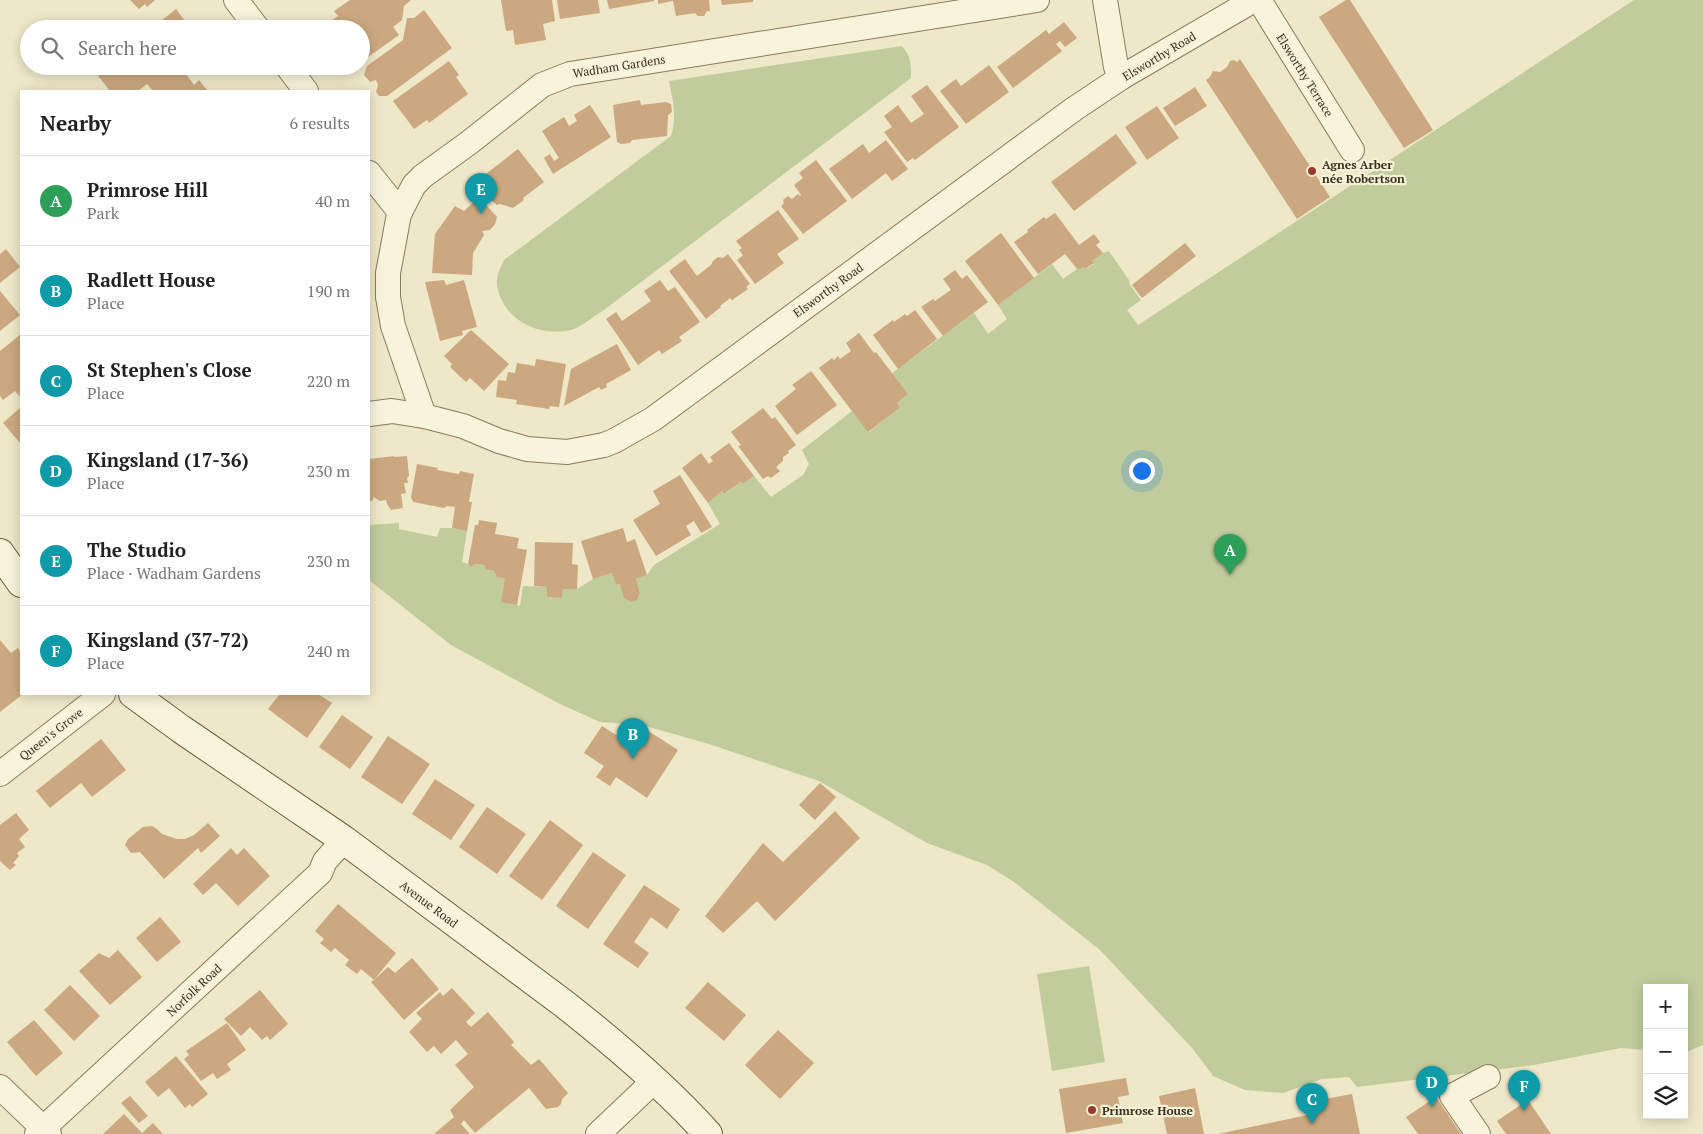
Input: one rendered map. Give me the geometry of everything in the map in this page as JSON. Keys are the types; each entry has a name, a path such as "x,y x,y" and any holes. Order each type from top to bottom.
{"main road":[{"path":"0,553 20,582"},
{"name":"Avenue Road","path":"134,695 344,840 563,1003 686,1109 708,1134"}],"street":[{"path":"236,0 251,20"},
{"name":"Wadham Gardens","path":"424,416 393,326 388,297 388,273 400,212 414,185 423,176 470,142 542,85 570,74 1036,0"},
{"path":"1105,0 1116,67 1122,77"},
{"name":"Elsworthy Road","path":"370,414 392,412 424,416 463,426 499,441 527,449 567,452 604,445 614,441 653,419 1074,110 1122,77 1254,0"},
{"name":"Elsworthy Terrace","path":"1259,0 1352,150"},
{"path":"294,75 305,90"},
{"path":"370,174 400,212"},
{"name":"Queen's Grove","path":"0,774 102,695"},
{"name":"Norfolk Road","path":"43,1132 320,873 325,861 344,840"},
{"path":"1478,1134 1452,1096 1488,1076"},
{"path":"598,1134 654,1081"},
{"path":"0,1087 43,1132"}],"green space":[{"path":"1634,0 1703,0 1703,1045 1688,1051 1688,984 1643,984 1643,1050 1621,1048 1534,1065 1357,1087 1349,1077 1322,1079 1283,1093 1245,1090 1213,1076 1193,1049 1100,950 1014,882 987,865 927,843 819,781 709,744 642,725 600,722 560,704 451,645 370,581 370,525 399,523 399,529 437,537 440,528 467,531 462,562 471,567 475,564 484,565 486,570 494,571 497,577 505,579 517,605 520,606 523,586 547,587 547,597 562,598 563,589 577,589 593,579 612,573 616,585 620,584 637,600 640,593 636,579 647,575 654,565 720,524 708,503 722,491 725,494 741,482 743,484 754,476 771,497 803,475 809,464 802,450 852,411 869,432 900,408 897,403 908,394 892,373 974,313 988,334 1007,319 998,305 1052,264 1063,279 1077,269 1084,267 1086,269 1094,264 1092,261 1109,251 1141,300 1127,310 1138,325"},
{"path":"902,46 910,60 911,78 583,324 571,330 559,332 546,331 524,324 507,309 497,286 498,276 504,260 671,136 674,116 669,81"},
{"path":"1089,966 1105,1062 1052,1071 1037,974"}],"building":[{"path":"130,0 155,0 147,7 145,4 139,9"},
{"path":"350,0 411,0 404,6 402,20 393,27 399,35 370,56 370,20 332,20 338,16 334,11"},
{"path":"501,0 552,0 555,21 543,24 546,40 515,45 513,30 506,31"},
{"path":"557,0 598,0 600,13 560,19"},
{"path":"607,0 654,0 654,1 609,9"},
{"path":"658,0 709,0 710,11 707,11 704,16 698,16 695,13 676,16 673,1 658,4"},
{"path":"721,0 753,0 753,2 722,5"},
{"path":"1346,0 1350,0 1433,130 1404,148 1319,17"},
{"path":"176,9 184,20 162,20"},
{"path":"424,10 452,48 387,96 379,96 376,92 378,85 376,80 370,82 364,75 370,75 370,64 403,40 407,18 414,18"},
{"path":"1064,22 1077,38 1065,47 1060,41 1056,44 1062,51 1013,88 997,67 1046,30 1049,34"},
{"path":"1240,59 1330,197 1297,219 1206,80 1213,71 1220,72 1227,67 1230,61 1234,60 1237,62"},
{"path":"449,61 459,75 456,77 468,94 429,123 427,120 414,129 393,101"},
{"path":"989,65 1009,92 966,124 940,91 956,79 961,86"},
{"path":"98,75 187,75 194,85 199,80 207,90 152,90 147,84 139,90 109,90"},
{"path":"927,85 959,127 915,160 913,158 907,162 884,132 892,127 884,116 898,105 911,123 924,114 911,96"},
{"path":"1195,87 1207,106 1175,126 1163,108"},
{"path":"640,100 641,105 666,102 671,104 672,112 668,115 667,136 632,140 630,143 621,144 617,142 613,105"},
{"path":"590,105 611,137 553,174 544,158 550,154 554,161 559,158 542,131 564,117 569,126 577,121 574,115"},
{"path":"1157,106 1179,138 1147,160 1125,127"},
{"path":"1116,134 1137,163 1074,211 1051,182"},
{"path":"886,140 908,169 892,181 886,173 852,199 829,169 863,144 869,153"},
{"path":"518,149 544,182 513,208 500,204 497,205 492,201 492,197 478,180"},
{"path":"816,160 847,201 803,234 781,206 784,203 783,200 788,196 792,199 798,194 801,195 794,185 803,178 799,173"},
{"path":"479,197 497,217 495,224 490,230 482,231 484,235 473,253 472,275 432,273 435,234 455,206 464,211"},
{"path":"778,210 799,239 777,254 784,263 755,284 737,260 743,255 739,250 742,248 736,241"},
{"path":"1055,213 1079,245 1094,234 1100,242 1096,245 1103,253 1085,269 1084,267 1078,270 1065,254 1038,274 1014,242 1044,217 1046,219"},
{"path":"1001,233 1034,278 998,305 965,261"},
{"path":"1185,243 1196,256 1142,298 1132,285"},
{"path":"6,249 20,267 0,283 0,254"},
{"path":"728,254 750,284 746,287 748,289 732,300 730,298 706,319 669,271 685,259 697,276 718,257 723,258"},
{"path":"955,270 962,279 967,275 988,302 943,336 921,307 933,299 935,301 951,290 943,279"},
{"path":"444,280 446,285 464,280 477,327 462,331 463,335 440,341 425,282"},
{"path":"660,280 668,291 675,287 700,322 679,337 682,341 662,354 659,350 638,365 606,319 616,312 622,321 651,301 644,291"},
{"path":"0,291 20,315 0,331"},
{"path":"915,310 937,339 898,369 873,335 893,320 894,322"},
{"path":"471,330 509,364 484,391 470,378 466,382 450,367 452,364 444,356"},
{"path":"859,333 908,394 897,403 900,408 868,432 819,368 832,358 834,360 838,356 840,359 851,351 846,343"},
{"path":"20,335 20,397 15,391 3,400 0,396 0,351"},
{"path":"617,344 631,370 606,384 607,387 601,390 599,387 564,406 571,369"},
{"path":"536,359 566,364 559,407 550,406 549,409 516,404 517,400 496,397 498,380 506,381 508,372 515,373 517,363 535,366"},
{"path":"811,371 837,405 797,435 775,406 796,389 792,385"},
{"path":"20,408 20,443 3,423"},
{"path":"763,408 772,419 775,417 796,445 788,451 789,453 783,457 783,461 776,467 780,471 771,478 768,476 763,479 738,446 741,445 731,432"},
{"path":"729,443 754,476 743,484 741,482 724,494 722,491 708,503 682,468 701,453 709,464 713,461 710,457"},
{"path":"407,456 409,476 407,478 408,483 404,483 406,493 401,494 403,508 391,510 386,500 380,501 374,497 370,501 370,459"},
{"path":"417,464 459,474 460,471 474,474 469,502 472,502 467,531 452,528 455,507 447,506 444,508 413,502 411,497"},
{"path":"680,475 712,527 701,533 694,521 686,526 691,535 656,556 633,520 660,504 653,491"},
{"path":"479,520 497,523 495,534 519,538 517,548 527,550 517,605 501,602 505,579 497,577 494,571 486,570 484,565 475,564 471,567 468,564 475,525 478,525"},
{"path":"623,528 627,542 635,539 647,575 636,579 640,593 637,600 631,602 624,598 620,584 616,585 612,573 593,579 581,541"},
{"path":"535,542 573,543 572,564 578,565 577,589 563,589 562,598 547,597 547,587 534,586"},
{"path":"0,640 11,653 18,648 20,651 20,695 22,695 0,712"},
{"path":"279,695 320,695 332,703 307,738 268,709"},
{"path":"342,715 373,737 350,769 319,747"},
{"path":"602,726 621,738 627,729 637,735 642,727 678,750 647,798 616,777 610,786 596,777 604,766 584,753"},
{"path":"388,736 430,764 402,804 361,777"},
{"path":"101,739 126,770 92,797 81,783 50,808 36,791"},
{"path":"435,779 475,805 451,840 412,814"},
{"path":"820,783 836,797 815,820 799,805"},
{"path":"487,807 526,834 497,874 459,847"},
{"path":"835,811 860,838 775,921 757,901 723,933 705,916 763,843 783,862"},
{"path":"16,813 29,830 19,839 25,847 17,853 19,856 13,863 16,865 10,870 0,861 0,825"},
{"path":"550,820 583,845 542,900 509,876"},
{"path":"208,823 220,836 201,853 198,848 164,879 140,852 131,853 125,845 128,839 143,827 152,826 162,834 177,839 185,839 194,835"},
{"path":"231,848 237,855 244,848 270,876 238,906 216,883 203,895 193,884"},
{"path":"593,852 626,875 588,929 556,906"},
{"path":"644,885 680,909 667,929 651,917 634,942 649,953 638,968 603,944"},
{"path":"338,904 396,953 374,980 361,969 357,974 345,965 349,960 335,948 331,952 320,943 324,939 315,931"},
{"path":"160,917 181,942 157,962 136,938"},
{"path":"118,950 142,977 110,1005 79,971 99,953 109,958"},
{"path":"412,958 439,989 404,1020 371,982 388,967 395,973"},
{"path":"708,982 746,1015 724,1041 685,1008"},
{"path":"70,985 100,1016 74,1041 44,1010"},
{"path":"452,988 475,1013 466,1022 471,1027 488,1012 514,1042 511,1045 531,1065 539,1059 568,1093 558,1107 546,1109 529,1088 475,1133 464,1120 461,1124 470,1134 434,1134 454,1117 450,1110 474,1087 455,1065 468,1054 456,1040 441,1054 434,1046 427,1052 409,1032 422,1019 416,1013 440,992 443,996"},
{"path":"260,990 288,1024 270,1040 267,1036 262,1040 250,1027 241,1036 224,1019"},
{"path":"34,1020 63,1053 36,1076 7,1042"},
{"path":"227,1023 246,1050 227,1064 231,1070 217,1079 213,1073 201,1081 184,1059 189,1055 186,1051"},
{"path":"778,1030 814,1063 780,1099 745,1065"},
{"path":"176,1056 208,1094 192,1107 190,1104 185,1108 169,1088 158,1097 145,1082"},
{"name":"Primrose House","path":"1126,1078 1129,1095 1118,1097 1123,1123 1066,1133 1059,1089"},
{"path":"1195,1088 1204,1134 1167,1134 1159,1096"},
{"path":"1352,1094 1360,1134 1218,1134 1317,1113 1315,1101"},
{"path":"130,1096 148,1116 139,1123 121,1103"},
{"path":"1436,1097 1461,1134 1418,1134 1406,1117"},
{"path":"1528,1100 1551,1134 1506,1134 1497,1121"},
{"path":"124,1114 142,1133 153,1123 163,1134 103,1134"}],"place":[{"name":"Agnes Arber née Robertson","path":"1312,171"},
{"name":"The Studio","path":"481,214"},
{"name":"Primrose Hill","path":"1230,575"},
{"name":"Radlett House","path":"633,759"},
{"name":"Kingsland (17-36)","path":"1432,1107"},
{"name":"Primrose House","path":"1092,1110"},
{"name":"Kingsland (37-72)","path":"1524,1111"},
{"name":"St Stephen's Close","path":"1312,1124"}]}
